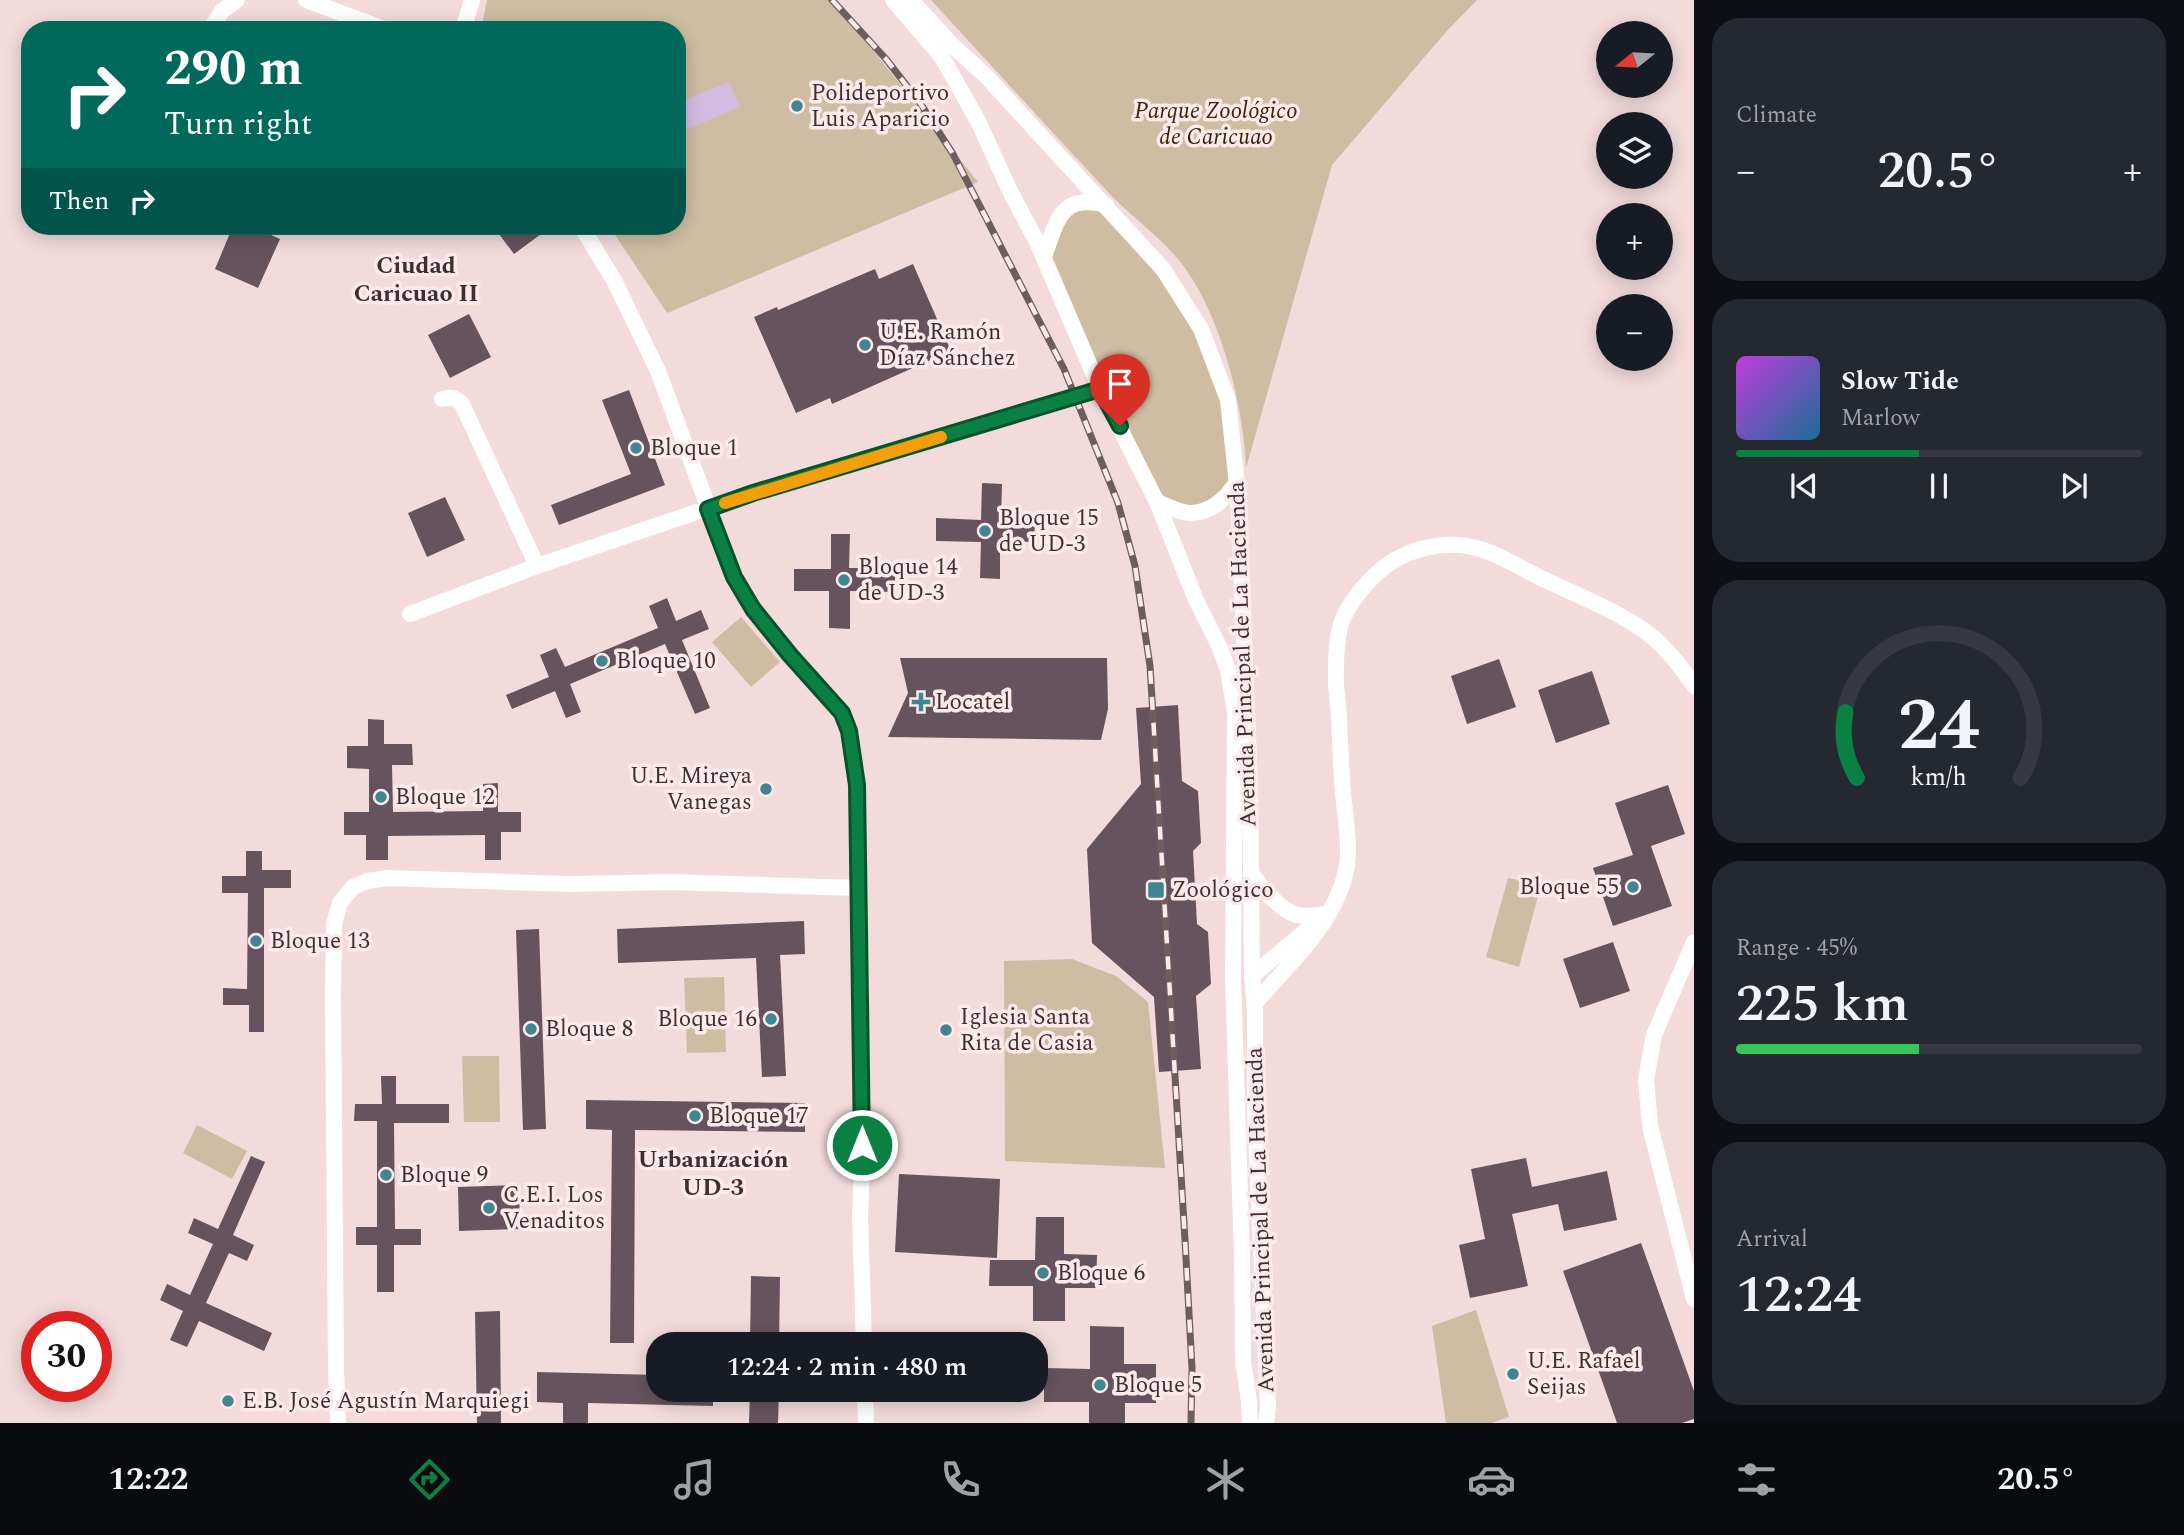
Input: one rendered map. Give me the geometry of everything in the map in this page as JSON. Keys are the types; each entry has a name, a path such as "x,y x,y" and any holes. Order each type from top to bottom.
{"street":[{"path":"216,21 222,11 237,0"},
{"path":"306,0 363,21"},
{"path":"466,21 472,0"},
{"name":"Avenida Principal de La Hacienda","path":"892,0 942,57 979,123 1044,257 1100,389 1157,502 1196,600 1228,670 1235,712 1233,979 1243,1361 1250,1423"},
{"name":"Avenida Principal de La Hacienda","path":"911,0 952,45 986,76 1163,269 1201,329 1228,400 1237,482 1251,783 1252,976 1257,1172 1268,1408 1266,1423"},
{"path":"1044,257 1057,220 1064,211 1074,204 1088,201 1106,205"},
{"path":"586,235 614,280 658,371 734,577 753,609 842,713 849,731 857,785 862,1163 860,1216 864,1332"},
{"path":"410,614 537,566 753,493 1100,389"},
{"path":"442,399 457,399 462,404 537,566"},
{"path":"1157,502 1190,513 1212,508 1226,499 1237,482"},
{"path":"1234,1008 1254,1004 1321,929 1341,889 1347,867 1336,671 1340,627 1346,608 1359,592 1376,574 1399,557 1424,548 1453,544 1468,545 1504,558 1543,579 1578,593 1651,635 1682,667 1694,686"},
{"path":"1251,873 1264,889 1289,911 1299,915 1328,914"},
{"path":"338,1423 332,996 334,924 340,903 353,887 367,881 387,878 570,884 670,882 859,888"},
{"path":"1233,979 1252,976 1328,914"},
{"path":"1694,942 1654,1035 1646,1080 1650,1126 1694,1299"},
{"path":"865,1402 866,1423"}],"green space":[{"name":"Polideportivo Luis Aparicio","path":"487,0 833,0 978,182 667,313 615,235 686,235 686,21 483,21"},
{"name":"Parque Zoológico de Caricuao","path":"931,0 1477,0 1445,33 1332,165 1246,468 1236,392 1221,339 1200,291 1187,271 1159,239 1108,192"},
{"path":"1088,201 1139,243 1211,351 1237,482 1212,508 1157,502 1044,257 1057,220"},
{"path":"741,617 780,662 751,687 712,642"},
{"path":"1508,878 1541,885 1519,967 1486,957"},
{"path":"1072,959 1116,976 1148,1002 1165,1168 1005,1161 1004,961"},
{"path":"724,977 726,1052 687,1053 684,978"},
{"path":"462,1056 499,1056 500,1122 464,1122"},
{"path":"197,1125 247,1151 232,1179 183,1153"},
{"path":"1476,1310 1509,1417 1492,1423 1446,1423 1432,1326"}],"shaded area":[{"path":"729,82 740,107 687,129 686,99"}],"building":[{"path":"229,235 271,235 280,239 258,288 215,269"},
{"path":"500,235 540,235 514,254"},
{"path":"913,264 951,351 832,404 830,398 796,413 754,317 777,307 778,310 875,269 879,279"},
{"path":"469,314 491,357 450,378 428,335"},
{"name":"Bloque 1","path":"629,390 665,485 559,525 551,505 631,474 602,400"},
{"name":"Bloque 15 de UD-3","path":"982,483 1002,484 1001,520 1035,521 1034,542 1000,541 1000,579 980,578 981,542 936,541 936,518 981,520"},
{"path":"445,497 465,540 427,557 408,513"},
{"name":"Bloque 14 de UD-3","path":"831,534 850,534 849,568 895,568 895,592 850,591 850,629 829,628 829,591 794,591 794,569 831,569"},
{"name":"Bloque 10","path":"667,598 676,621 701,610 709,629 682,640 710,708 695,714 665,644 570,684 581,712 566,718 555,691 512,709 506,695 549,677 540,655 556,648 565,667 658,628 649,606"},
{"path":"900,658 1107,658 1108,709 1101,740 888,737 908,693"},
{"path":"1499,659 1516,707 1467,724 1451,676"},
{"path":"1592,671 1610,724 1556,743 1538,690"},
{"path":"1178,705 1182,781 1198,791 1201,843 1193,851 1197,924 1208,932 1211,984 1196,996 1201,1069 1159,1072 1154,997 1092,943 1087,849 1141,784 1136,708"},
{"name":"Bloque 12","path":"368,719 384,720 384,744 412,744 413,765 392,765 393,812 483,811 483,784 498,783 498,812 521,812 521,832 501,832 501,860 485,860 485,835 388,836 388,860 366,860 366,835 344,835 344,812 369,812 369,769 347,768 347,746 368,746"},
{"path":"1668,785 1685,834 1651,846 1672,906 1613,926 1593,868 1633,855 1615,803"},
{"name":"Bloque 13","path":"246,851 262,851 262,870 291,870 291,888 264,888 264,1032 249,1032 249,1005 223,1005 223,988 247,989 248,893 222,893 222,876 246,876"},
{"name":"Bloque 16","path":"804,921 805,954 780,955 786,1076 762,1077 756,958 618,963 617,929"},
{"name":"Bloque 8","path":"539,929 546,1129 523,1130 516,930"},
{"path":"1613,942 1630,991 1580,1008 1563,959"},
{"name":"Bloque 9","path":"381,1076 396,1076 396,1104 449,1104 449,1123 394,1123 395,1229 421,1229 421,1245 394,1245 394,1292 377,1292 377,1245 356,1245 356,1227 377,1227 377,1121 354,1121 355,1104 382,1104"},
{"path":"586,1100 805,1103 805,1132 635,1130 634,1343 610,1343 612,1130 586,1129"},
{"path":"251,1156 265,1162 233,1235 254,1245 247,1261 229,1253 206,1303 272,1333 264,1351 199,1321 187,1347 170,1340 183,1311 160,1300 167,1284 190,1295 213,1244 188,1233 194,1218 218,1229"},
{"path":"1526,1158 1532,1187 1607,1171 1617,1220 1564,1231 1558,1204 1512,1214 1528,1286 1470,1298 1459,1245 1485,1239 1471,1169"},
{"path":"899,1174 1000,1179 997,1258 895,1252"},
{"name":"C.E.I. Los Venaditos","path":"519,1185 520,1229 459,1231 458,1187"},
{"name":"Bloque 6","path":"1036,1217 1064,1217 1064,1254 1097,1255 1096,1288 1065,1288 1065,1321 1033,1321 1033,1286 989,1286 990,1260 1035,1260"},
{"path":"1641,1243 1694,1391 1694,1419 1682,1423 1617,1423 1563,1271"},
{"path":"751,1276 780,1277 779,1332 750,1332"},
{"path":"500,1311 501,1423 477,1423 475,1312"},
{"name":"Bloque 5","path":"1090,1326 1124,1327 1124,1364 1156,1364 1156,1403 1125,1403 1125,1423 1089,1423 1089,1402 1048,1402 1048,1368 1090,1369"},
{"path":"537,1372 646,1375 646,1402 713,1402 713,1406 588,1403 588,1423 563,1423 563,1403 537,1402"},
{"path":"750,1402 779,1402 778,1423 749,1423"}],"railway":[{"path":"832,0 886,59 920,103 953,154 1064,369 1118,503 1135,566 1150,666 1192,1368 1191,1423"}],"slow traffic":[{"path":"725,503 941,437"}],"place":[{"name":"Polideportivo Luis Aparicio","path":"797,106"},
{"name":"U.E. Ramón Díaz Sánchez","path":"865,345"},
{"name":"Bloque 1","path":"636,448"},
{"name":"Bloque 15 de UD-3","path":"985,531"},
{"name":"Bloque 14 de UD-3","path":"844,580"},
{"name":"Bloque 10","path":"602,661"},
{"name":"Locatel","path":"921,702"},
{"name":"U.E. Mireya Vanegas","path":"766,789"},
{"name":"Bloque 12","path":"381,797"},
{"name":"Bloque 55","path":"1633,887"},
{"name":"Zoológico","path":"1156,890"},
{"name":"Bloque 13","path":"256,941"},
{"name":"Bloque 16","path":"771,1019"},
{"name":"Bloque 8","path":"531,1029"},
{"name":"Iglesia Santa Rita de Casia","path":"946,1030"},
{"name":"Bloque 17","path":"695,1116"},
{"name":"Bloque 9","path":"386,1175"},
{"name":"C.E.I. Los Venaditos","path":"489,1208"},
{"name":"Bloque 6","path":"1043,1273"},
{"name":"U.E. Rafael Seijas","path":"1513,1374"},
{"name":"Bloque 5","path":"1100,1385"},
{"name":"E.B. José Agustín Marquiegi","path":"228,1401"}],"district":[{"name":"Ciudad Caricuao II","path":"416,280"},
{"name":"Urbanización UD-3","path":"713,1174"}],"route":[{"path":"862,1145 857,785 849,731 842,713 753,609 734,577 708,509 753,493 1100,389 1120,426"}]}
